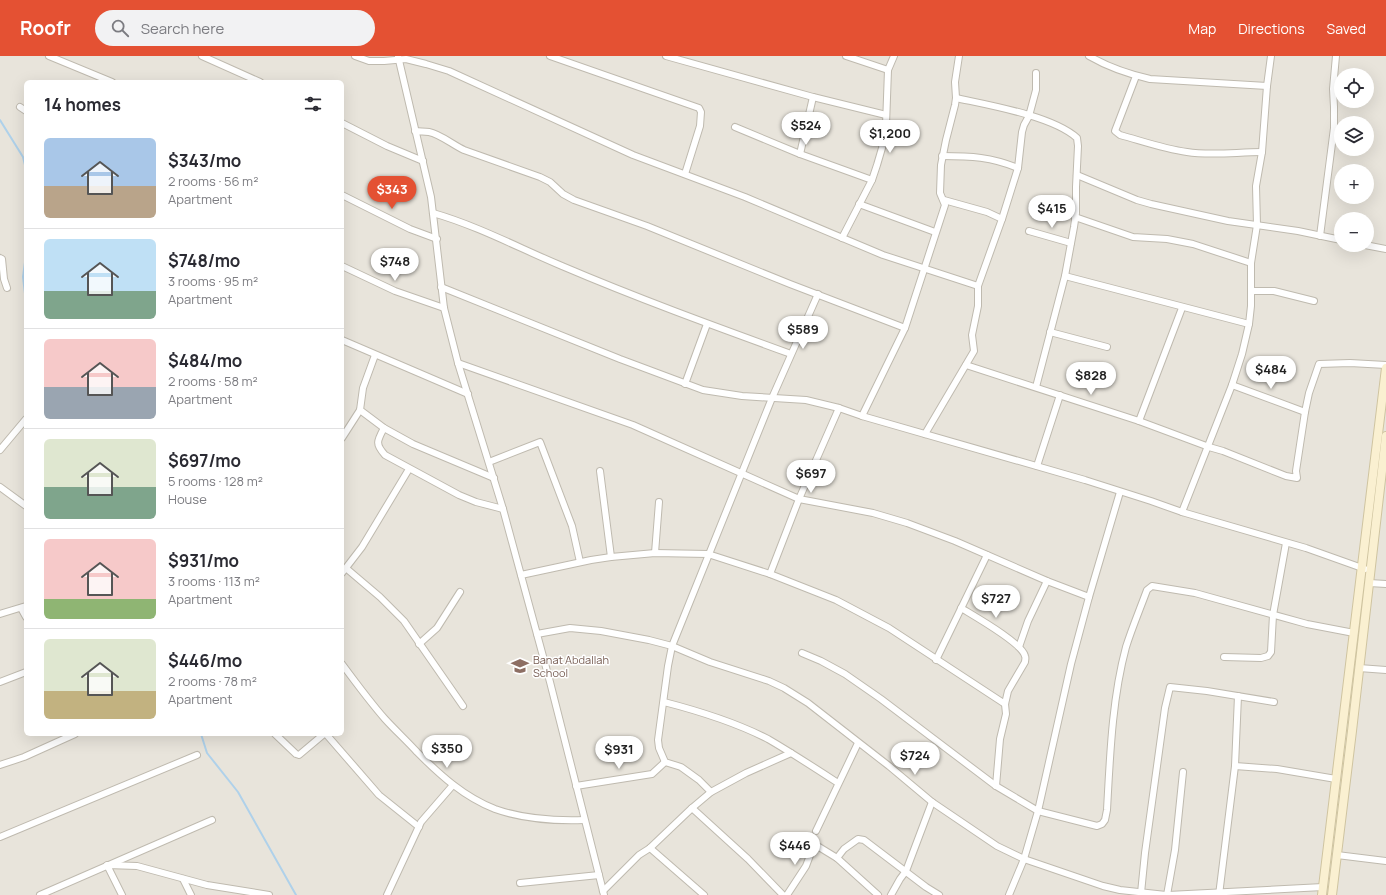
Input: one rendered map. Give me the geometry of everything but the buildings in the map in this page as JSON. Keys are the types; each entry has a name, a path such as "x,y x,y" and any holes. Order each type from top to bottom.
{"street":[{"path":"49,56 107,80"},
{"path":"202,56 256,80"},
{"path":"355,56 369,61 384,62 398,58 406,59 449,71 611,145 883,255 978,286"},
{"path":"550,56 699,108 701,112 700,121 685,174"},
{"path":"666,56 813,97 886,115"},
{"path":"846,56 888,70"},
{"path":"842,238 872,180 882,148 886,115 888,70 894,56"},
{"path":"862,416 905,328 925,269 935,232 945,206 944,200 940,193 942,156 956,98 955,82 959,56"},
{"path":"1089,56 1114,68 1136,76 1150,79 1267,86"},
{"path":"1182,512 1209,447 1232,385 1242,354 1249,324 1251,263 1257,225 1256,186 1262,152 1267,86 1272,56"},
{"path":"1320,236 1334,128 1333,89 1336,56"},
{"path":"398,58 423,161 433,213 444,308 458,362 503,509 604,893"},
{"path":"925,434 974,351 972,335 978,306 978,286 1002,219 1018,168 1022,132 1029,116 1036,90 1036,73"},
{"path":"1136,76 1115,131 1120,135 1165,148 1188,152 1262,152"},
{"path":"800,154 813,97"},
{"path":"956,98 1029,116 1056,125 1072,133 1077,138 1078,146 1075,217 1071,243 1065,276 1036,387"},
{"path":"20,107 24,110"},
{"path":"344,124 387,146 423,161"},
{"path":"735,127 800,154 872,180"},
{"path":"416,131 429,132 464,150 540,177 550,182 563,194 574,200 647,226 905,328"},
{"path":"942,156 995,159 1018,168"},
{"path":"1077,175 1137,200 1151,204 1201,215 1298,231 1334,239"},
{"path":"344,196 410,229 437,239"},
{"path":"944,200 987,212 1002,219"},
{"path":"859,204 935,232"},
{"path":"433,213 466,224 561,266 708,324 791,354"},
{"path":"1075,217 1133,237 1167,239 1188,243 1251,263"},
{"path":"1028,232 1071,243"},
{"path":"1374,247 1386,249"},
{"path":"0,258 2,259 4,280 7,288"},
{"path":"344,267 394,292 444,308"},
{"path":"1065,276 1182,308 1249,324"},
{"path":"441,287 685,384 723,394 806,400 839,408 862,416 1037,466 1182,512 1286,542 1371,571"},
{"path":"1251,291 1274,291 1314,301"},
{"path":"712,792 681,767 665,762 659,748 658,740 672,646 772,398 818,294"},
{"path":"1140,421 1182,308"},
{"path":"685,384 708,324"},
{"path":"1050,332 1107,347"},
{"path":"344,341 468,394"},
{"path":"344,435 360,410 363,388 375,355"},
{"path":"458,362 633,425 799,499 862,510 889,517 955,541 1089,597"},
{"path":"537,634 570,628 601,631 649,640 672,646 710,662 769,681 784,688 808,703 889,766 932,802 997,846 1024,859 1103,886 1141,893 1167,895 1322,891 1386,366 1350,363 1319,364 1309,393 1305,412 1296,471 1297,478 1286,476 1224,451 1209,447 1140,421 966,365"},
{"path":"1232,385 1305,412"},
{"path":"1037,466 1060,395"},
{"path":"770,574 799,499 839,408"},
{"path":"360,410 384,428 413,444 494,478"},
{"path":"0,450 24,426"},
{"path":"384,428 378,439 379,448 385,455 409,469 465,497 482,504 503,509"},
{"path":"1332,895 1385,456 1386,436"},
{"path":"489,462 540,442 572,526 580,562"},
{"path":"409,469 362,547 344,571 380,597 404,621 463,706"},
{"path":"600,471 611,557"},
{"path":"0,487 24,505"},
{"path":"1009,895 1024,859 1038,811 1052,745 1089,597 1120,492"},
{"path":"655,553 659,502"},
{"path":"1224,656 1261,658 1268,656 1272,646 1273,615 1286,542"},
{"path":"521,575 611,557 655,553 708,554 810,588 853,608 888,628 1005,704"},
{"path":"936,660 987,555"},
{"path":"1019,647 1028,621 1048,581"},
{"path":"1369,583 1386,584"},
{"path":"802,653 845,674 996,786 1038,811 1097,826 1102,824 1105,820 1107,810 1115,711 1126,648 1147,590 1150,587 1152,586 1195,593 1273,615 1354,633"},
{"path":"419,644 437,628 460,592"},
{"path":"0,614 24,607"},
{"path":"962,608 1006,636 1019,647 1026,657 1025,662 1008,691 1005,704 1006,714 1000,739 996,786"},
{"path":"344,667 385,719 433,767 468,796 494,809 515,815 559,821 584,820"},
{"path":"1359,668 1386,670"},
{"path":"0,682 24,673"},
{"path":"1141,893 1145,853 1170,687 1207,691 1274,702"},
{"path":"1219,893 1235,766 1238,696"},
{"path":"664,702 704,712 767,739 800,758 838,784"},
{"path":"0,765 24,757 71,736"},
{"path":"277,736 296,754 299,755 323,736"},
{"path":"327,736 379,795 419,827"},
{"path":"816,831 858,743"},
{"path":"604,893 639,855 650,848 692,808 712,792 746,773 791,753"},
{"path":"0,837 197,755"},
{"path":"576,786 649,775 665,762"},
{"path":"1235,766 1277,769 1336,779"},
{"path":"1167,895 1183,772"},
{"path":"387,895 421,822 453,785"},
{"path":"891,895 906,871 932,802"},
{"path":"692,808 748,859 783,895"},
{"path":"40,895 50,893 107,865 212,820"},
{"path":"837,858 844,849 858,839 864,840 926,887 939,895"},
{"path":"787,895 806,866 812,850 815,847 824,849 837,858 878,895"},
{"path":"650,848 704,895"},
{"path":"1337,856 1386,861"},
{"path":"107,865 137,866 207,885 269,895"},
{"path":"107,865 122,895"},
{"path":"520,883 599,875"},
{"path":"183,879 191,895"}],"shaded area":[{"path":"0,56 1386,56 1386,895 0,895"}],"waterway":[{"path":"0,120 24,161"},
{"path":"24,270 24,285"},
{"path":"202,736 207,753 238,792 296,895"}],"place":[{"name":"Banat Abdallah School","path":"520,666"}]}
